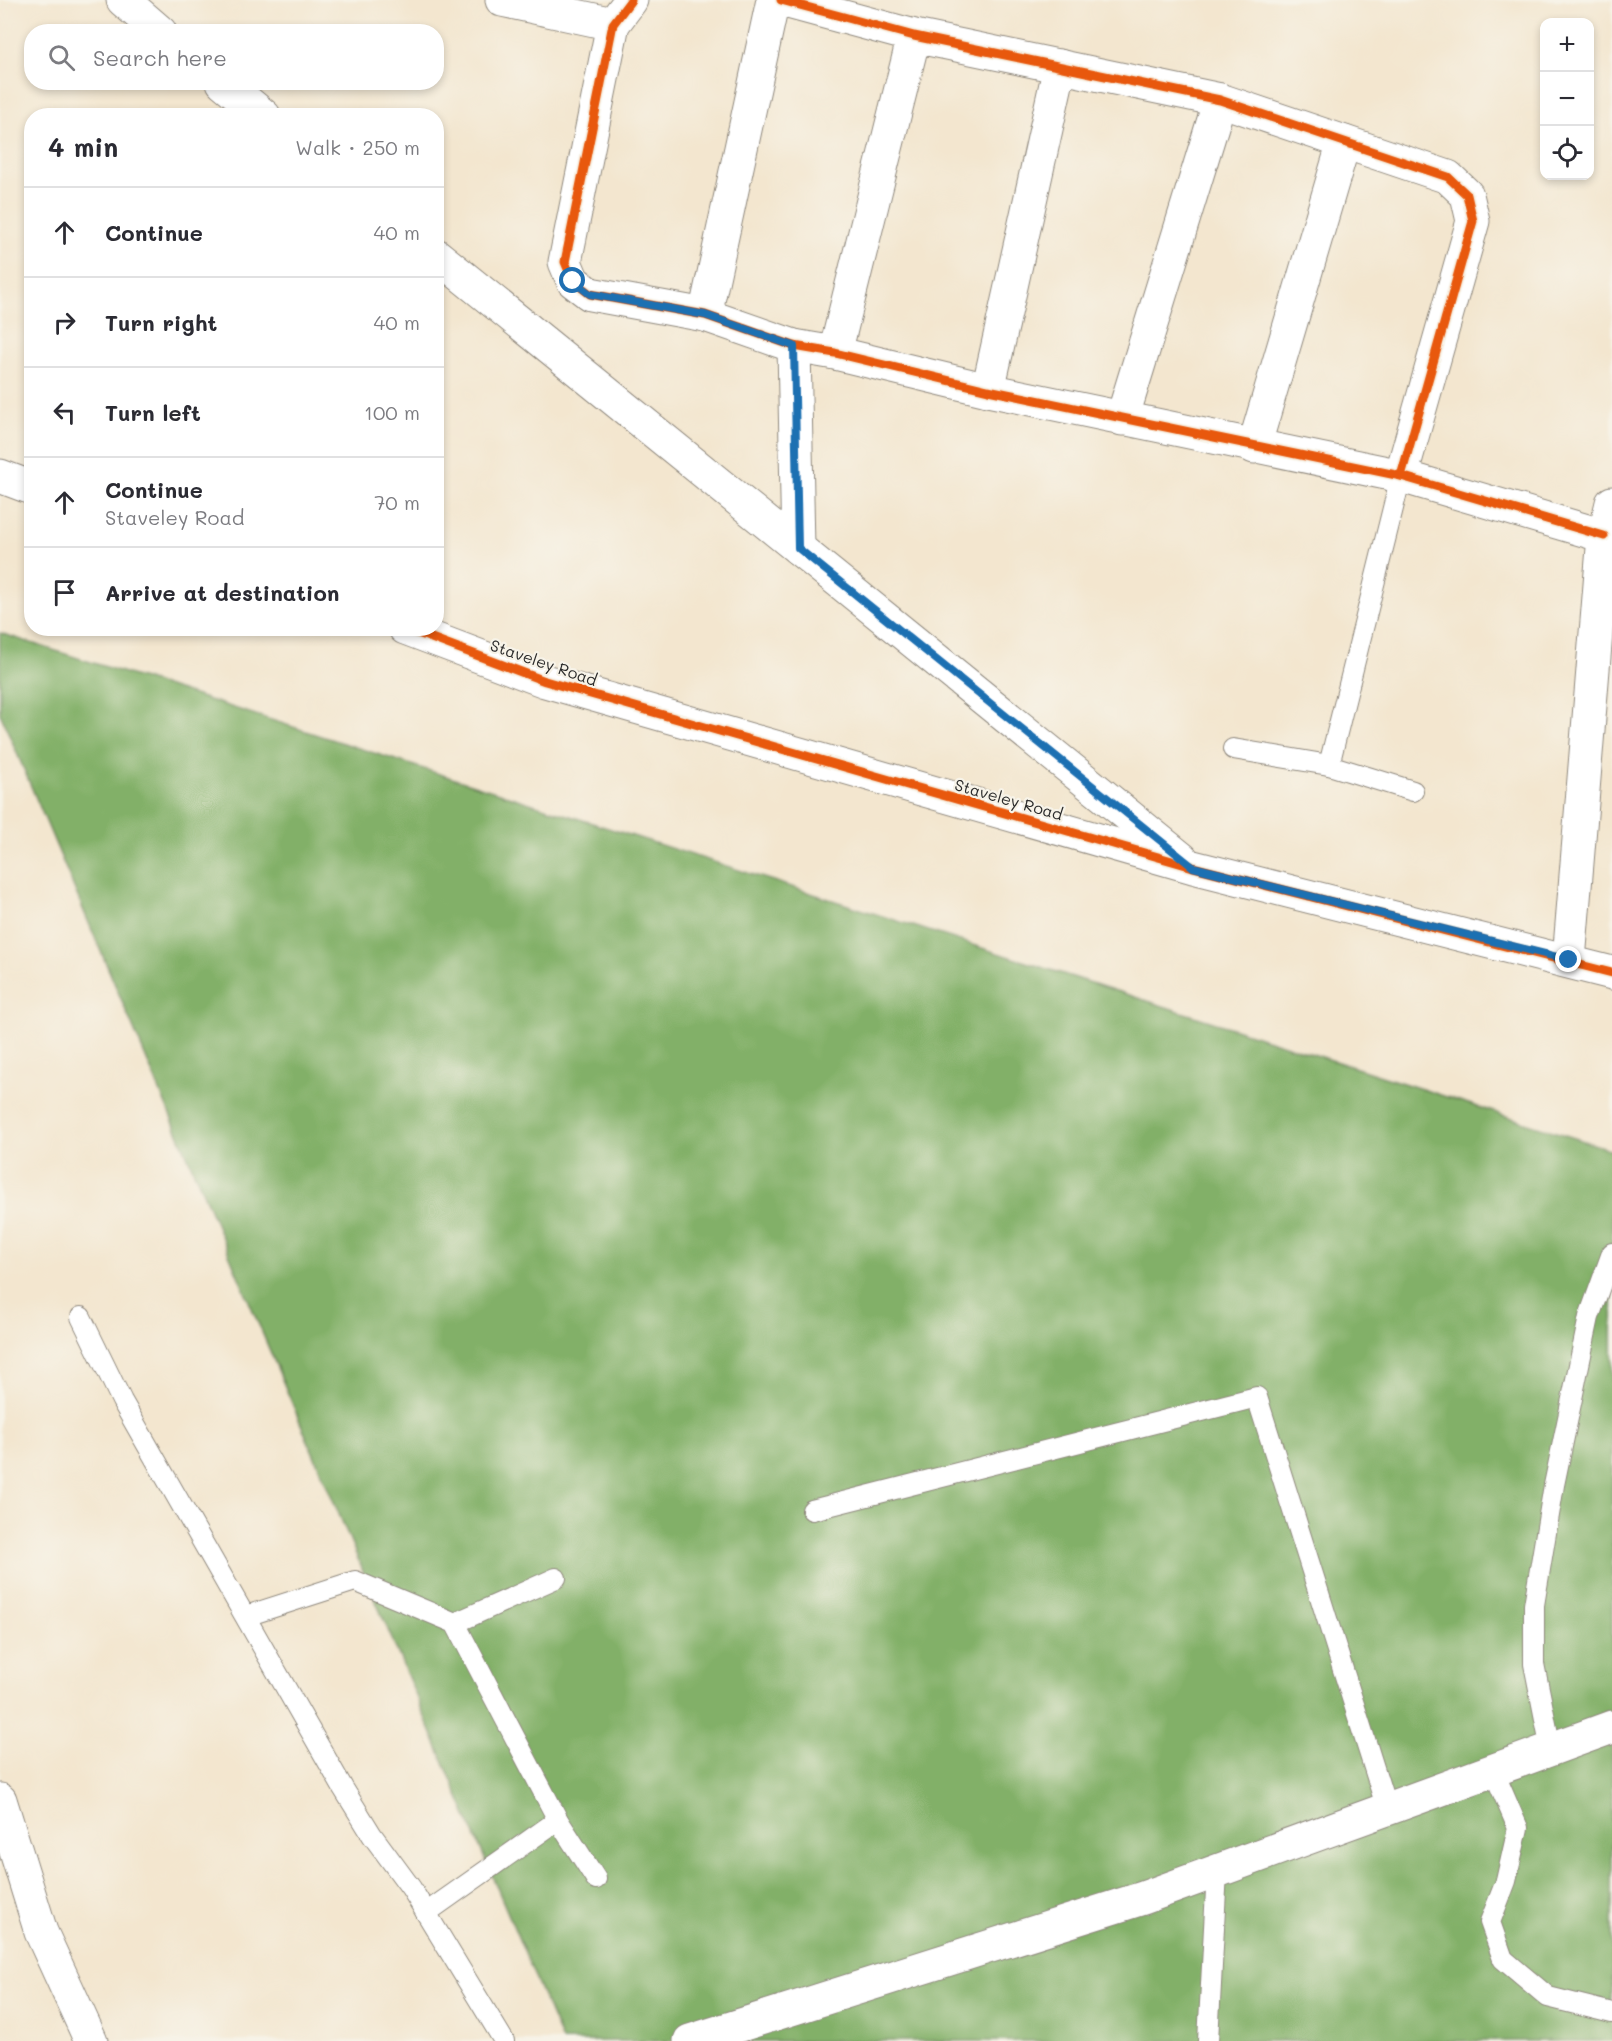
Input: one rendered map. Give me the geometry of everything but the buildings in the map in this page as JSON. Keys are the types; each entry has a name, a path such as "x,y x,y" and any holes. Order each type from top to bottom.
{"street":[{"path":"123,0 151,24"},
{"path":"502,0 622,12 565,262 573,281 590,294 705,315 794,346 988,390 1401,476 1604,536"},
{"path":"705,315 772,0"},
{"path":"781,0 914,36 1220,100 1448,177 1467,195 1473,221 1401,476"},
{"path":"835,354 914,36"},
{"path":"988,390 1060,66"},
{"path":"233,90 254,108"},
{"path":"1122,419 1220,100"},
{"path":"1254,447 1344,142"},
{"path":"444,261 1193,867"},
{"path":"794,346 798,548"},
{"path":"0,476 24,485"},
{"path":"1569,960 1604,536 1612,503"},
{"name":"Staveley Road","path":"426,636 545,681 1193,867 1569,960 1612,973"},
{"path":"704,2039 1143,1898 1612,1726"},
{"path":"0,1800 41,1932 91,2041"}],"lane":[{"path":"1329,765 1401,476"},
{"path":"1233,749 1329,765 1413,791"},
{"path":"1551,1749 1534,1664 1534,1605 1554,1485 1589,1317 1612,1253"},
{"path":"81,1317 131,1419 343,1788 426,1913 504,2041"},
{"path":"812,1510 1257,1396 1387,1809"},
{"path":"455,1623 556,1578"},
{"path":"246,1616 355,1581 455,1623 558,1820 596,1879"},
{"path":"1493,1770 1518,1828 1506,1881 1490,1922 1503,1959 1548,1997 1612,2013"},
{"path":"426,1913 558,1820"},
{"path":"1208,2041 1217,1871"}],"green space":[{"path":"0,633 1612,1150 1612,2041 562,2041 0,713"}],"cycle path":[{"path":"631,0 613,24 565,262 573,281 590,294 705,315 794,346 835,353 988,390 1401,476 1604,536"},
{"path":"781,0 914,36 1220,100 1448,177 1467,195 1473,221 1401,476"},
{"path":"426,636 545,681 1193,867 1612,973"}],"route":[{"path":"573,281 590,294 705,315 794,346 798,548 1193,867 1569,960"}]}
